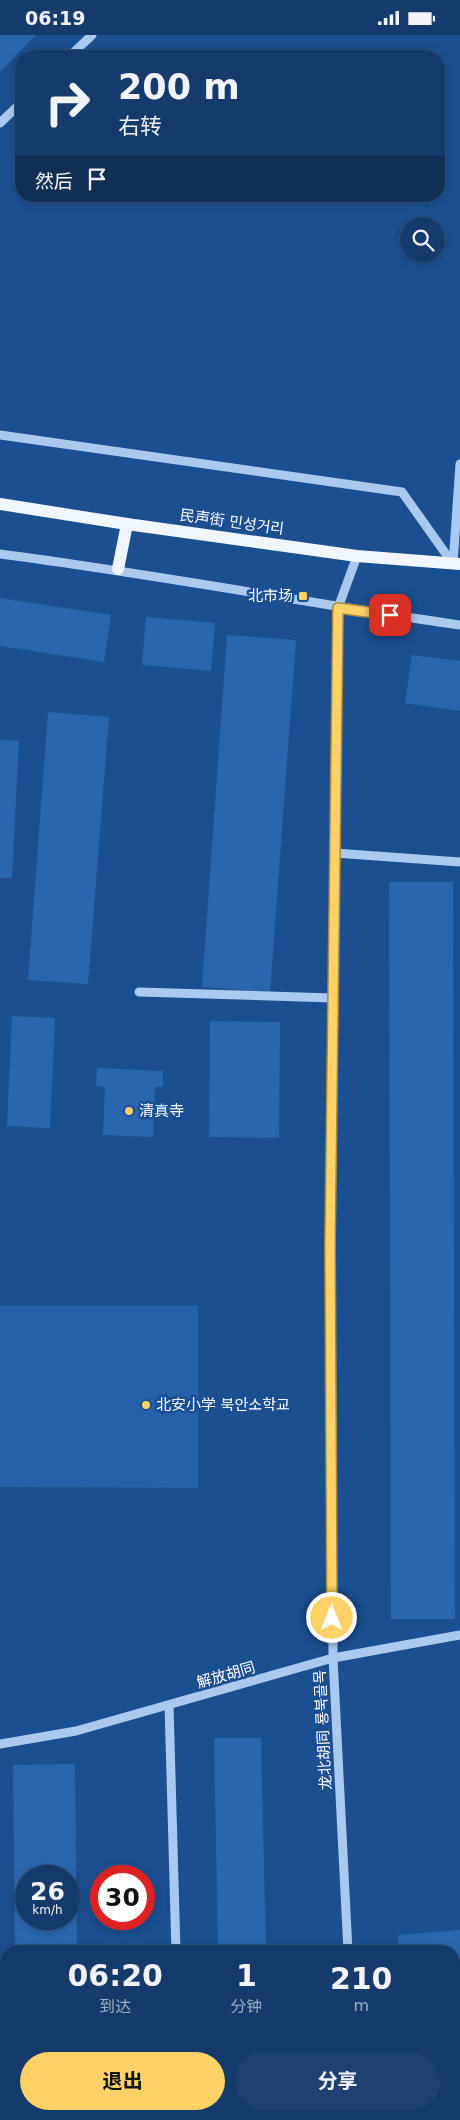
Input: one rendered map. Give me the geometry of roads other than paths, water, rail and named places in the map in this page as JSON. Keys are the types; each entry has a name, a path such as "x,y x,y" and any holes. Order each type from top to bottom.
{"main road":[{"name":"民声街 민성거리","path":"0,504 357,557 458,562"},
{"path":"118,569 127,524"}],"street":[{"path":"76,50 92,35"},
{"path":"0,123 15,109"},
{"path":"0,435 402,492 458,562"},
{"path":"458,562 460,464"},
{"path":"0,554 118,569 338,608 460,625"},
{"name":"龙北胡同 룡북골목","path":"348,1945 333,1658 330,1243 338,608 357,557"},
{"path":"335,853 460,861"},
{"path":"139,991 333,998"},
{"name":"解放胡同","path":"0,1744 76,1731 333,1658 460,1635"},
{"path":"170,1705 176,1945"}],"place":[{"name":"北市场","path":"303,596"},
{"name":"清真寺","path":"129,1111"},
{"name":"北安小学 북안소학교","path":"146,1405"}]}
